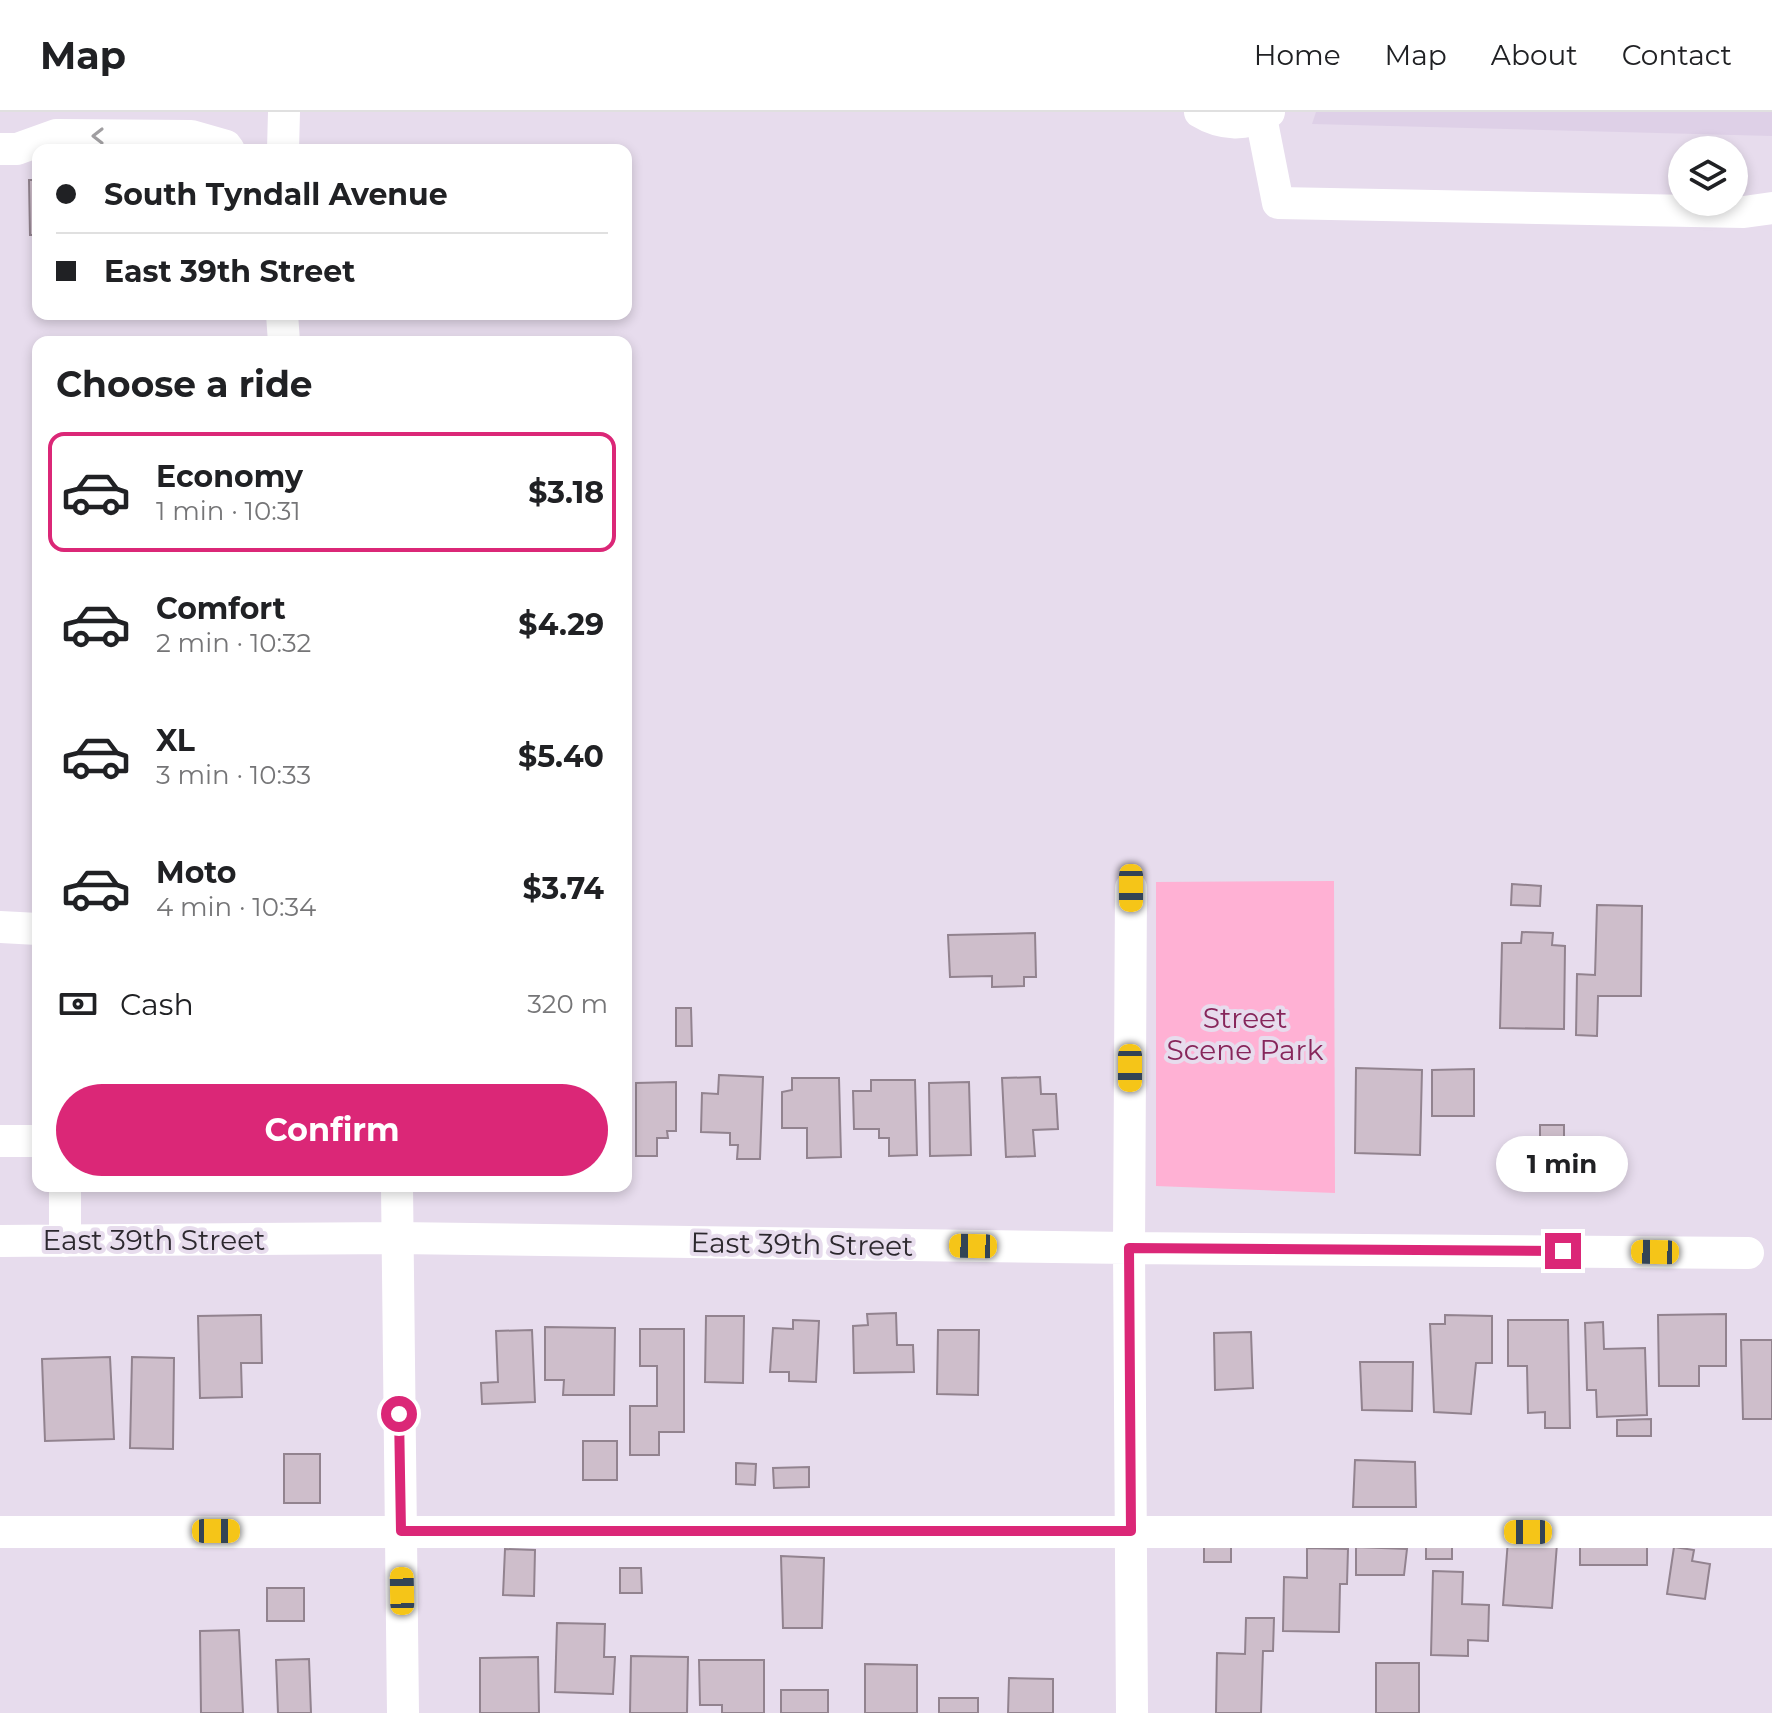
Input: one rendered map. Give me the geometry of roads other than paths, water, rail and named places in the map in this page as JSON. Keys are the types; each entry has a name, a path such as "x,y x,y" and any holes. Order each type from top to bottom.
{"street":[{"path":"283,144 284,112"},
{"path":"1200,112 1225,122 1244,122 1265,115 1278,203 1744,212 1772,208"},
{"path":"36,144 56,135 71,135 191,136 219,144"},
{"path":"1131,888 1129,1248 1132,1713"},
{"path":"0,927 32,929"},
{"path":"0,1141 32,1141"},
{"path":"65,1192 65,1241"},
{"path":"397,1192 403,1713"},
{"name":"East 39th Street","path":"0,1241 397,1238 1748,1253"},
{"path":"0,1532 1772,1532"}],"park label":[{"name":"Street Scene Park","path":"1245,1034"}]}
